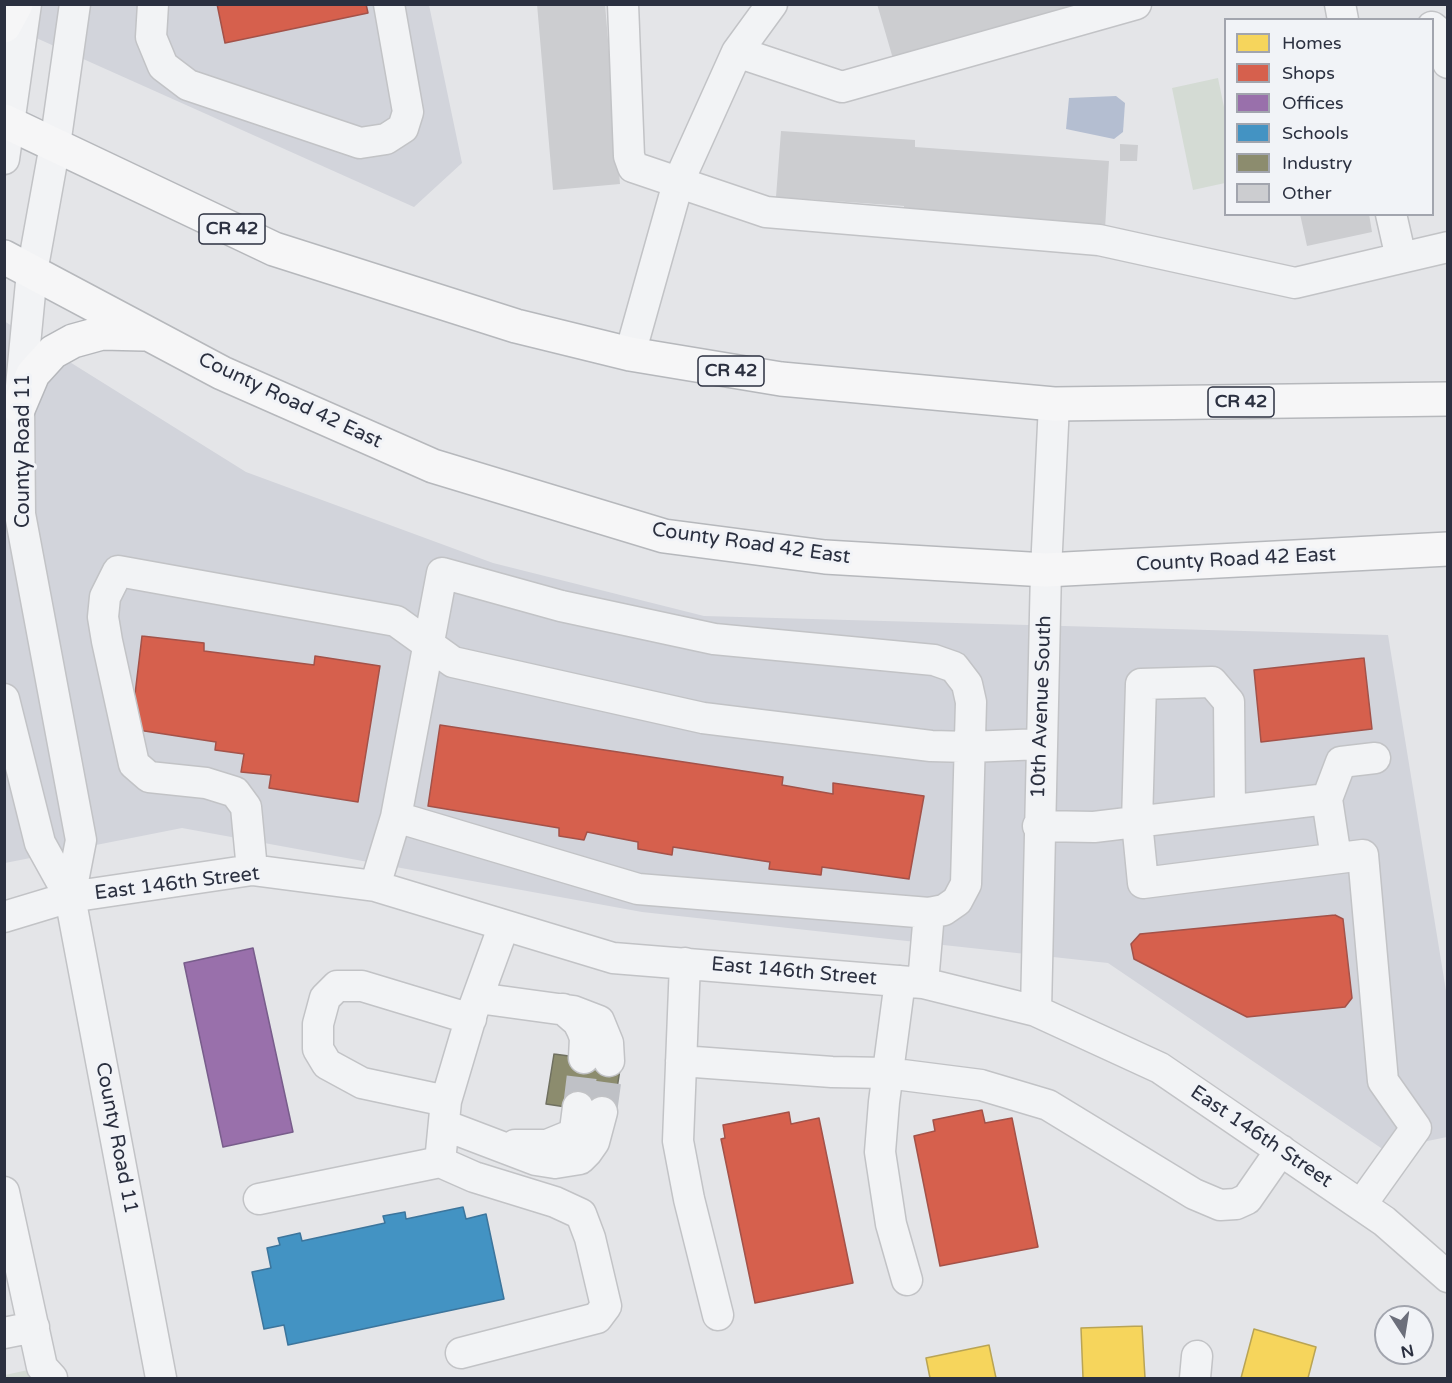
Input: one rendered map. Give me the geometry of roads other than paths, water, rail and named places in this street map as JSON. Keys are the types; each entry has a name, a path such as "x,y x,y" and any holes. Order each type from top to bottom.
{"highway":[{"path":"4,26 16,4"},
{"name":"CR 42","path":"8,123 274,249 516,326 630,354 781,379 1054,404 1448,399"},
{"name":"County Road 42 East","path":"18,265 222,373 433,466 664,536 825,557 1046,570 1448,549"},
{"path":"19,406 33,374 53,352 73,341 102,333 152,335"}],"street":[{"path":"4,159 26,4"},
{"name":"County Road 11","path":"70,897 81,840 20,514 18,265 55,145 75,4"},
{"path":"153,4 151,38 163,66 188,85 360,143 386,139 403,128 408,112 389,4"},
{"path":"623,4 629,156 633,167 766,212 1099,240 1295,283 1448,247"},
{"path":"630,354 678,183 736,52 772,4"},
{"path":"736,52 842,87 1136,4"},
{"path":"1434,28 1442,34 1448,63"},
{"path":"1391,216 1401,258"},
{"name":"10th Avenue South","path":"1035,1011 1046,570 1054,404"},
{"path":"252,870 246,807 235,792 206,783 149,777 134,764 103,616 105,597 118,571 396,621 453,662 703,718 931,746 1041,744"},
{"path":"375,886 396,817 442,573 561,606 714,639 934,660 954,667 967,684 971,702 966,884 957,901 944,910 929,913 638,889 396,817"},
{"path":"1230,810 1229,702 1212,682 1142,684 1137,822 1143,884 1363,855 1383,1081 1416,1128 1361,1205"},
{"name":"County Road 11","path":"4,699 40,843 70,897 159,1378"},
{"path":"1336,858 1327,799 1341,762 1375,758"},
{"path":"1038,826 1094,826 1137,822 1327,799"},
{"name":"East 146th Street","path":"4,917 70,897 252,870 375,886 613,957 911,982 1035,1011 1160,1068 1384,1221 1448,1277"},
{"path":"907,1280 891,1224 880,1152 887,1073 929,913"},
{"path":"440,1162 445,1113 474,1008 504,925"},
{"path":"686,963 678,1141 689,1199 718,1315"},
{"path":"590,1110 594,1142 580,1159 555,1163 536,1160 494,1144 445,1113 362,1083 327,1064 318,1049 318,1024 325,998 337,986 362,986 474,1008 562,1009 599,1021 608,1043 596,1059"},
{"path":"681,1061 832,1072 887,1073 981,1085 1048,1105 1194,1194 1220,1205 1236,1204 1247,1199 1281,1150"},
{"path":"259,1199 440,1162 474,1177 555,1202 581,1214 591,1238 606,1306 597,1318 461,1353"},
{"path":"4,1192 42,1367 52,1378"},
{"path":"4,1333 34,1327"}],"water":[{"path":"1116,96 1125,103 1123,132 1114,139 1066,129 1069,98"}],"tunnel":[{"path":"578,1107 584,1058"},
{"path":"602,1112 609,1061"}]}
